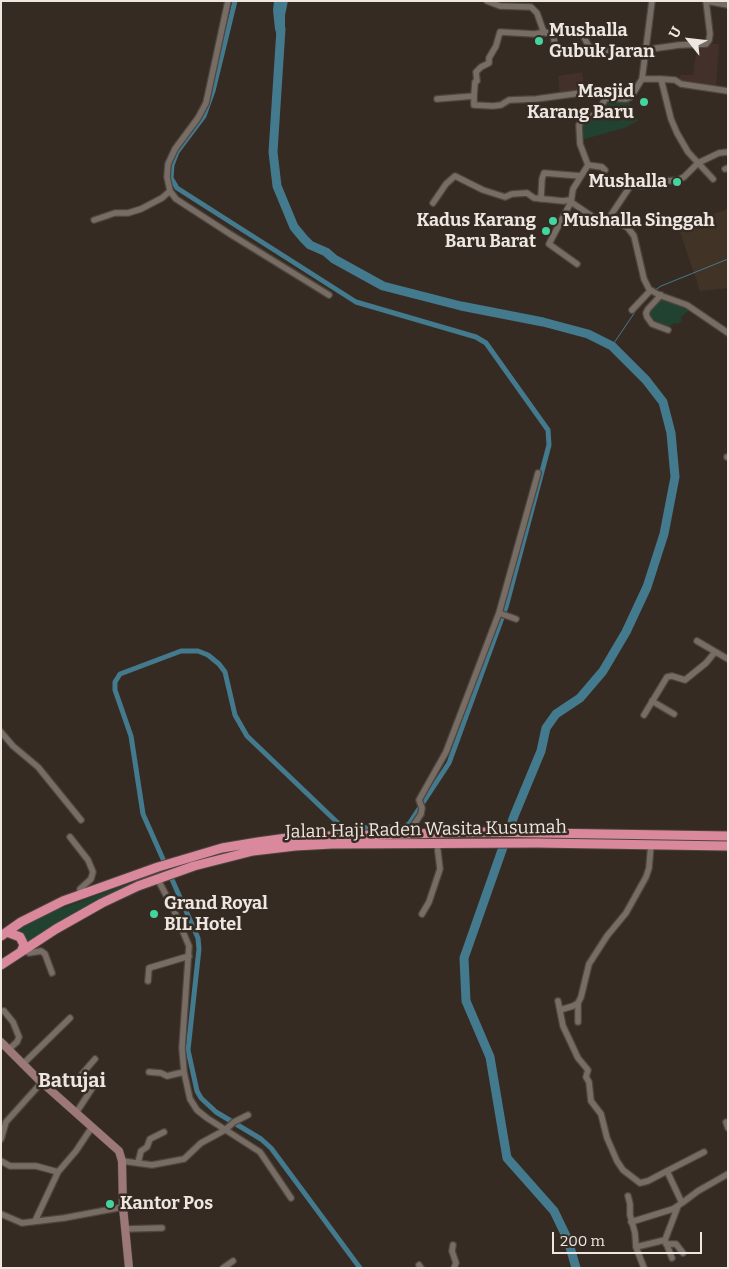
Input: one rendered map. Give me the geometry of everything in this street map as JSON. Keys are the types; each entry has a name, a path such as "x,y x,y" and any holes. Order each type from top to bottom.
{"highway":[{"name":"Jalan Haji Raden Wasita Kusumah","path":"4,934 36,913 81,895 158,867 222,848 479,832 728,836"},
{"name":"Jalan Haji Raden Wasita Kusumah","path":"1,965 83,914 159,878 253,851 295,842 332,844 538,843 728,846"},
{"path":"4,934 15,934 20,937 24,945 23,951"}],"main road":[{"path":"1,1042 42,1082 119,1151 122,1161 123,1207 129,1268"}],"street":[{"path":"228,1 206,102 194,124 175,149 168,164 166,177 170,191 176,199 230,234 329,294"},
{"path":"487,1 500,6 532,8 537,13 545,32"},
{"path":"652,1 645,49 642,79 632,97 626,99 606,98 602,94 588,92 536,99 508,100 501,105 493,106 474,106 476,72 489,63 489,58 496,46 500,32 535,34 576,29 581,31 586,44 590,47 623,53 645,49 706,44 710,34 706,1 728,5"},
{"path":"553,33 555,46"},
{"path":"642,79 661,78 675,80 681,84 728,91"},
{"path":"661,78 671,119 683,145 713,179"},
{"path":"437,99 474,96"},
{"path":"588,165 580,144 579,125 582,121 596,114 606,98"},
{"path":"605,224 631,185 644,186 655,182 678,180 684,177 698,163 719,153 728,152"},
{"path":"588,165 602,167 605,170"},
{"path":"577,264 548,244 570,201 573,189 588,165"},
{"path":"541,199 544,173 581,176"},
{"path":"433,203 446,184 455,176 483,190 505,197 512,194 527,193 541,199 570,201 598,221 605,224 621,224 631,231 637,245 644,279 652,291 687,305 728,333"},
{"path":"94,220 114,213 128,213 142,209 162,198 170,191"},
{"path":"632,310 652,291"},
{"path":"660,295 646,313 652,324 668,330"},
{"path":"407,835 418,819 420,797 446,752 500,614 538,473"},
{"path":"500,614 516,619"},
{"path":"697,641 728,659"},
{"path":"644,715 667,677 672,676 685,680 706,663 715,652"},
{"path":"652,702 674,714"},
{"path":"1,732 13,746 38,767 81,820"},
{"path":"70,837 88,860 94,872 92,879 80,889 81,895"},
{"path":"422,914 429,902 440,869 437,844"},
{"path":"578,1022 578,1003 584,990 585,976 589,964 606,936 626,914 646,877 651,844"},
{"path":"159,878 189,946 182,1048 184,1072 190,1099 197,1110 260,1152 276,1172 291,1198"},
{"path":"23,951 41,951 45,954 52,973"},
{"path":"148,981 149,968 189,956"},
{"path":"558,1001 564,1031 578,1058 588,1070 586,1077 589,1082 591,1102 600,1112 607,1138 623,1170 642,1183 704,1152"},
{"path":"560,1010 578,1003"},
{"path":"4,1011 13,1022 19,1037 9,1049"},
{"path":"23,1064 70,1018"},
{"path":"76,1112 93,1087 82,1074 94,1059"},
{"path":"149,1072 169,1076 184,1072"},
{"path":"1,1139 6,1122 42,1082"},
{"path":"122,1161 152,1165 184,1159 201,1143 226,1130 234,1122 248,1116"},
{"path":"35,1221 58,1172 76,1151 92,1127"},
{"path":"138,1163 141,1151 147,1147 150,1139 164,1132"},
{"path":"1,1161 10,1166 36,1166 58,1172"},
{"path":"667,1171 680,1204 666,1242 672,1258"},
{"path":"631,1222 672,1209 728,1174"},
{"path":"628,1196 636,1247 644,1268"},
{"path":"1,1214 20,1222 64,1218 123,1207"},
{"path":"125,1229 162,1228"},
{"path":"636,1247 666,1242 676,1244 683,1253"},
{"path":"453,1245 452,1251 456,1263 454,1268"},
{"path":"223,1268 233,1262"}],"shaded area":[{"path":"708,43 719,44 716,86 679,82 680,75 693,75 697,46"},
{"path":"582,72 585,92 560,96 558,76"},
{"path":"728,209 728,288 700,291 678,226"}],"green space":[{"path":"608,99 628,99 638,121 624,128 581,140 581,123 597,115"},
{"path":"661,299 689,310 680,318 682,320 678,324 675,323 665,328 654,323 646,313"},
{"path":"160,872 162,875 27,947 28,942 26,938 16,931 47,914"}],"water":[{"path":"274,1 288,1 285,15 285,34 284,38 280,40 275,29"}],"waterway":[{"path":"235,1 213,91 204,116 177,152 172,165 171,178 177,188 356,302 476,337 486,343 548,430 549,445 506,607 449,763 409,824 404,827 346,828 341,826 247,736 235,715 225,672 208,655 198,651 181,651 120,674 115,682 115,690 131,736 143,814 198,938 199,949 188,1050 197,1091 201,1098 216,1112 261,1139 271,1148 360,1268"},
{"path":"281,29 273,152 277,186 294,227 304,239 310,245 326,252 334,259 383,286 461,306 543,322 588,334 612,346 646,380 663,402 671,433 675,477 664,534 647,587 626,632 603,671 580,698 556,714 546,728 541,751 514,816 464,958 466,1001 490,1057 507,1158 554,1211 568,1240 576,1268"},
{"path":"655,290 728,259"},
{"path":"612,346 637,309"}],"place":[{"name":"Mushalla Gubuk Jaran","path":"539,41"},
{"name":"Masjid Karang Baru","path":"644,102"},
{"name":"Mushalla","path":"677,182"},
{"name":"Mushalla Singgah","path":"553,221"},
{"name":"Kadus Karang Baru Barat","path":"546,231"},
{"name":"Grand Royal BIL Hotel","path":"154,914"},
{"name":"Kantor Pos","path":"110,1204"}],"district":[{"name":"Batujai","path":"72,1081"}]}
